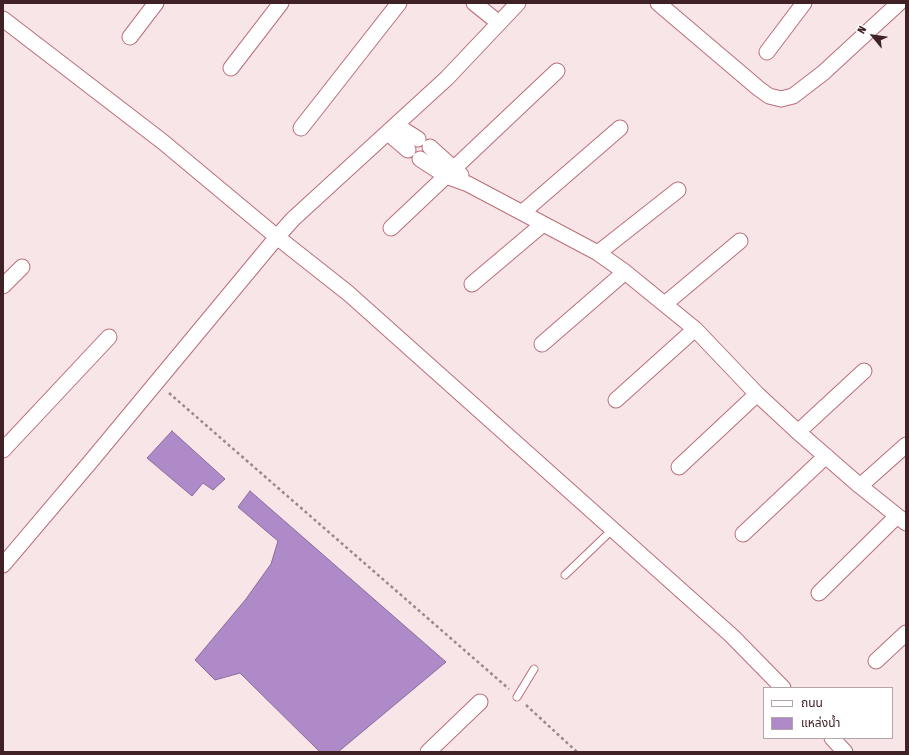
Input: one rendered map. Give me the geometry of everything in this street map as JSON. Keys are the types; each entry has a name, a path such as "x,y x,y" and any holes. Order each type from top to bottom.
{"street":[{"path":"130,37 156,3"},
{"path":"231,68 281,3"},
{"path":"301,128 400,3"},
{"path":"474,3 499,23"},
{"path":"3,565 293,219 447,78 518,3"},
{"path":"658,3 758,88 769,96 781,99 794,96 899,3"},
{"path":"767,52 804,3"},
{"path":"3,19 163,142 277,237 348,293 732,636 782,687"},
{"path":"391,228 557,71"},
{"path":"523,212 620,128"},
{"path":"392,129 424,143 450,172"},
{"path":"392,129 414,154 450,172 468,184 598,253 666,303 695,329 757,394 798,432 902,520 819,593"},
{"path":"598,253 678,190"},
{"path":"472,284 543,224"},
{"path":"666,303 740,241"},
{"path":"3,286 22,267"},
{"path":"542,344 625,272"},
{"path":"616,400 695,329"},
{"path":"3,450 109,337"},
{"path":"798,432 864,370"},
{"path":"679,467 757,394"},
{"path":"860,486 906,445"},
{"path":"743,534 826,456"},
{"path":"876,661 906,633"},
{"path":"428,752 480,702"},
{"path":"833,739 845,752"}],"lane":[{"path":"565,575 612,529"},
{"path":"517,697 534,669"}],"path":[{"path":"156,382 517,697 576,752"}],"water":[{"path":"172,431 225,479 213,490 203,483 192,496 147,458"},
{"path":"250,491 446,662 338,752 320,752 240,673 215,680 195,660 246,599 271,564 278,541 238,507"}]}
